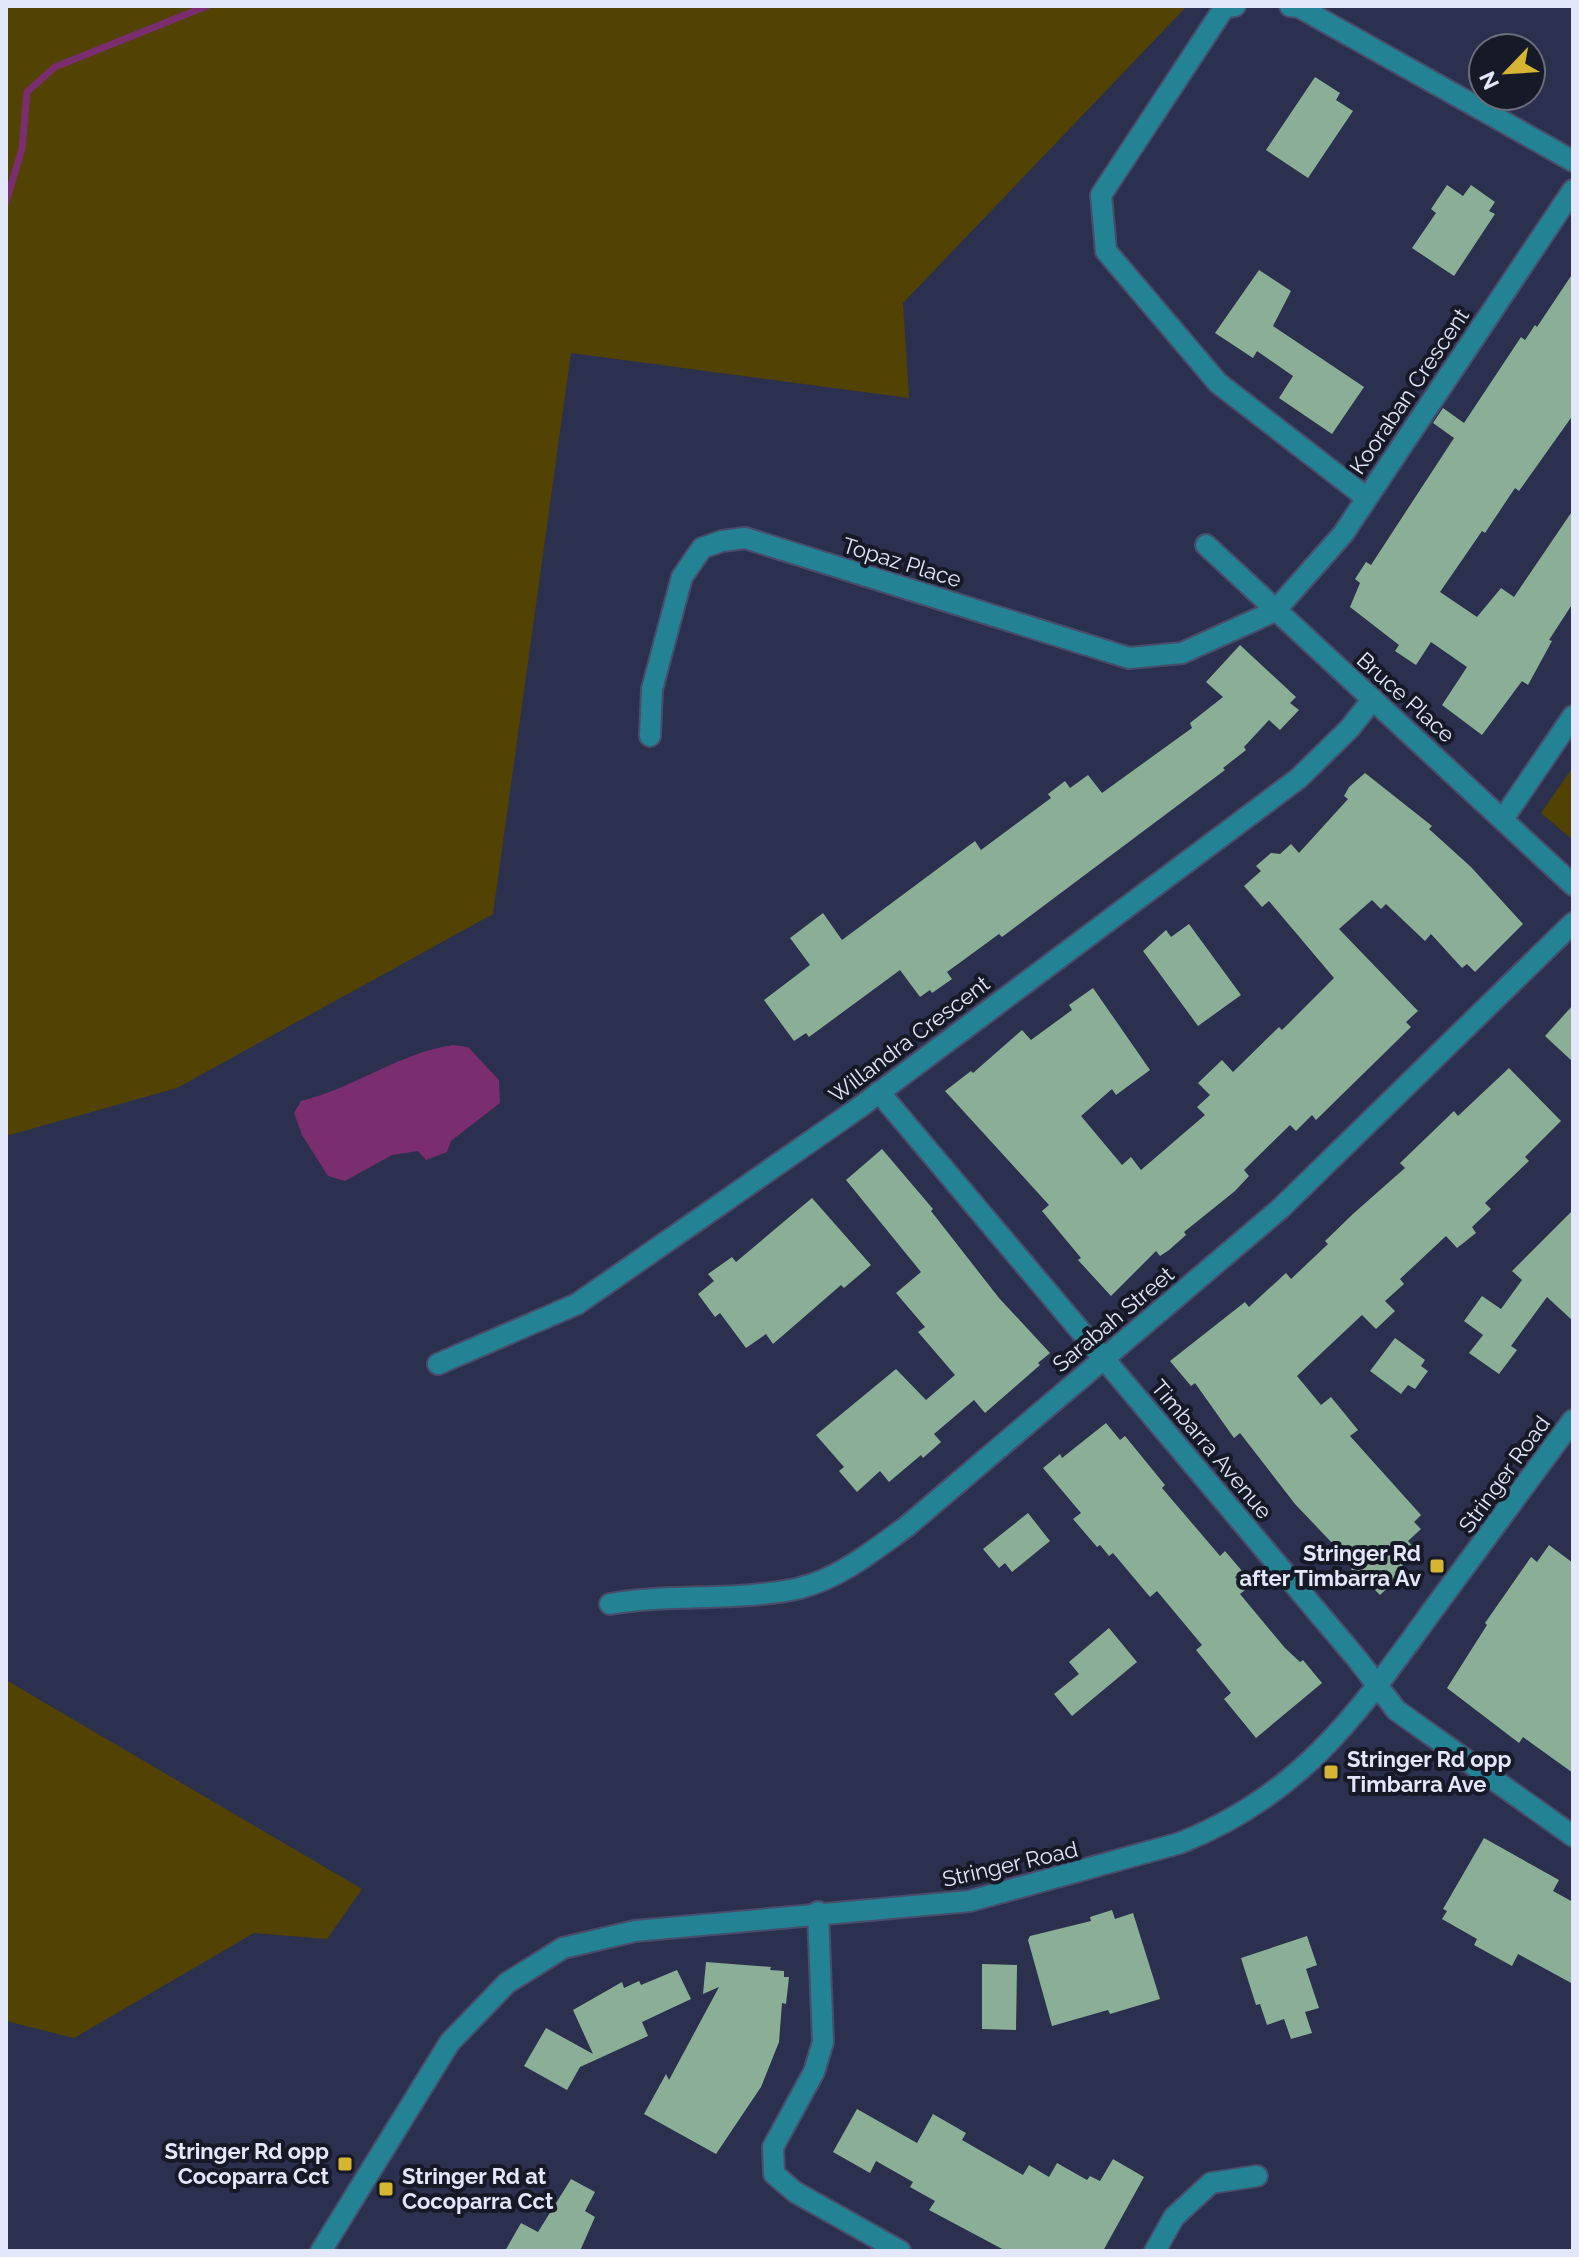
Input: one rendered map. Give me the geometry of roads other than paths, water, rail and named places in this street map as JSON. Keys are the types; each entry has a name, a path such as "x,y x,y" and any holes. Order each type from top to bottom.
{"street":[{"path":"1235,6 1224,8 1101,195 1106,251 1218,383 1367,498"},
{"path":"1290,6 1299,7 1573,161"},
{"name":"Kooraban Crescent","path":"1275,611 1343,534 1573,190"},
{"name":"Topaz Place","path":"650,736 652,689 682,577 702,548 722,541 745,538 1129,658 1182,653 1275,611"},
{"name":"Bruce Place","path":"1206,545 1573,885"},
{"name":"Willandra Crescent","path":"438,1364 577,1304 879,1092 1299,778 1350,728 1373,699"},
{"path":"1503,819 1573,716"},
{"name":"Sarabah Street","path":"610,1604 677,1595 770,1593 802,1587 838,1574 906,1527 1281,1208 1573,923"},
{"name":"Timbarra Avenue","path":"879,1092 1104,1357 1396,1710 1573,1836"},
{"name":"Stringer Road","path":"321,2251 450,2042 492,1996 524,1971 563,1948 586,1940 635,1931 818,1912 927,1907 970,1901 1101,1867 1211,1831 1273,1794 1318,1755 1378,1686 1573,1420"},
{"path":"818,1912 823,2042 814,2072 773,2147 774,2174 795,2192 900,2251"},
{"path":"1155,2251 1174,2217 1211,2183 1257,2176"}],"waterway":[{"path":"6,202 22,149 27,92 55,67 207,6"}],"place":[{"name":"Stringer Rd after Timbarra Av","path":"1437,1566"},
{"name":"Stringer Rd opp Timbarra Ave","path":"1331,1772"},
{"name":"Stringer Rd opp Cocoparra Cct","path":"345,2164"},
{"name":"Stringer Rd at Cocoparra Cct","path":"386,2189"}]}
